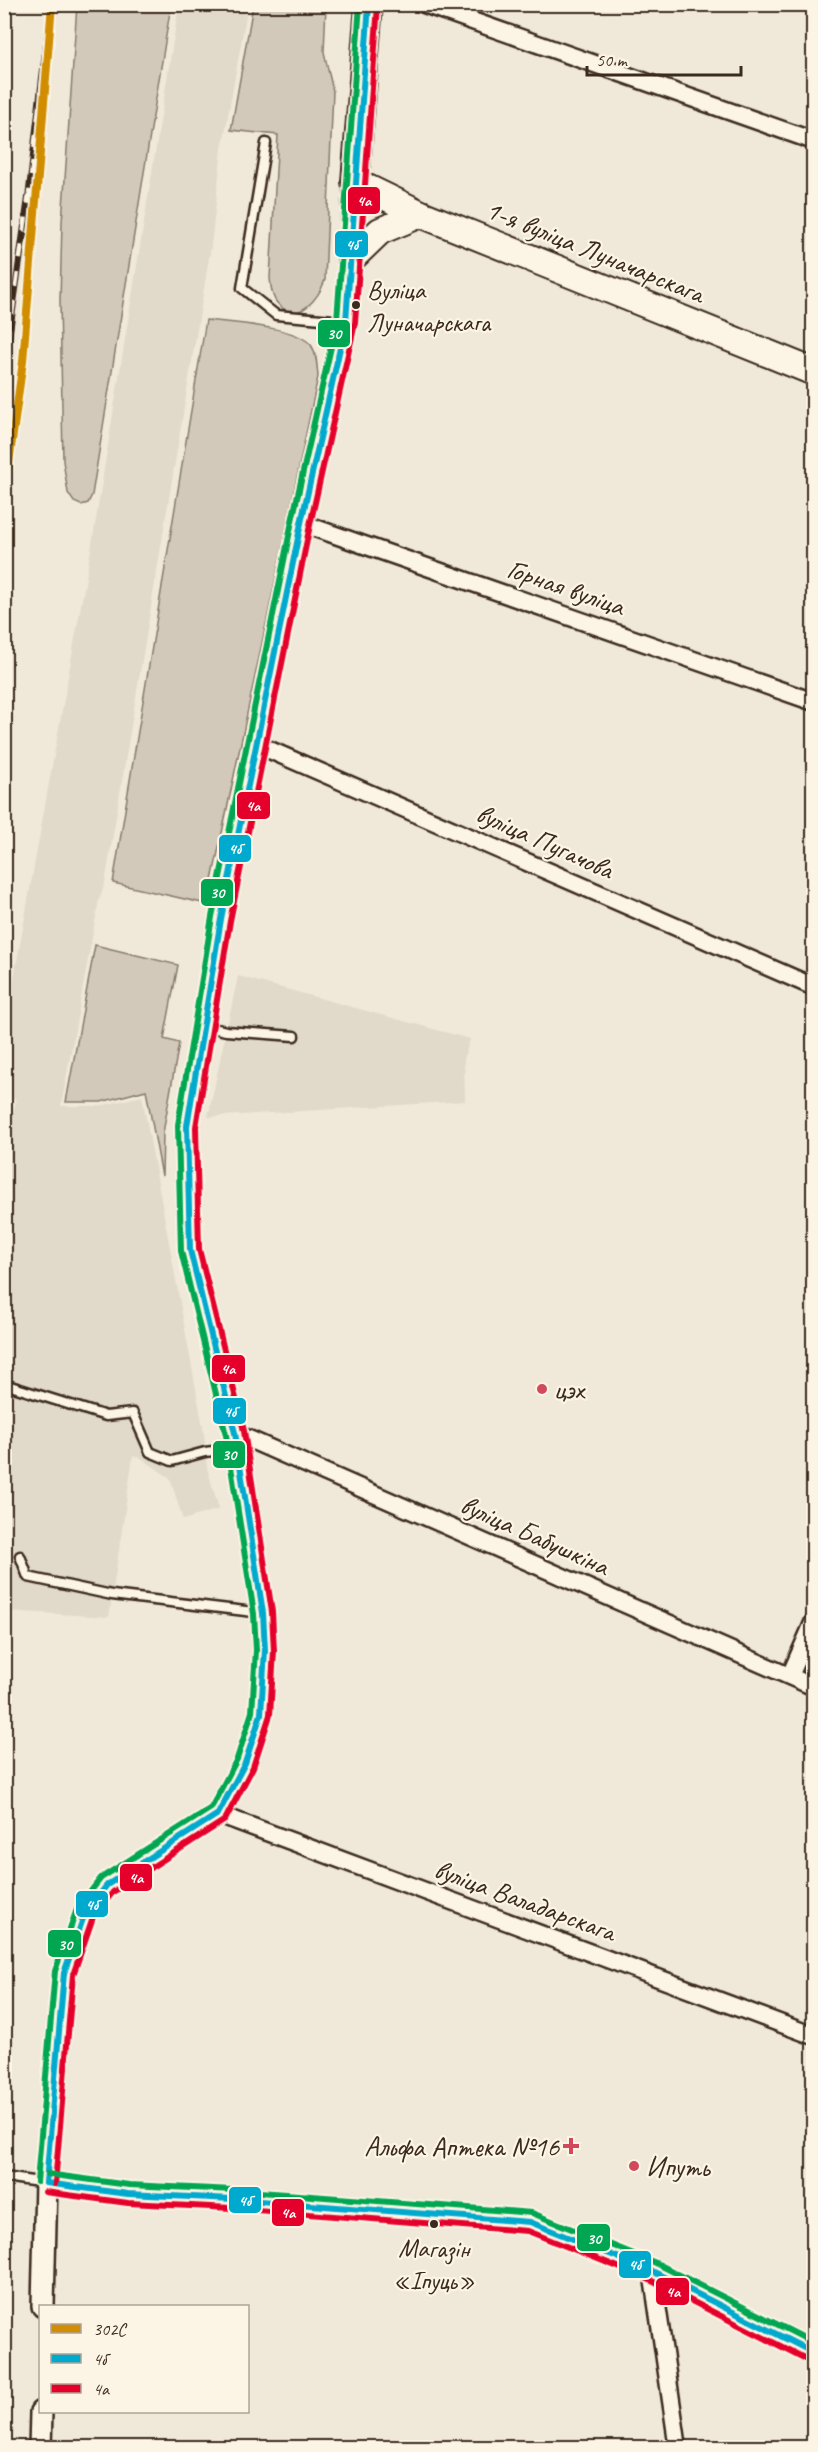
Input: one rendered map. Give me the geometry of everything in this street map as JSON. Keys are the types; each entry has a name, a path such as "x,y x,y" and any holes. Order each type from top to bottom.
{"main road":[{"path":"355,182 369,4"},
{"name":"1-я вуліца Луначарскага","path":"355,182 421,214 813,372"},
{"path":"351,259 380,231 421,214"}],"street":[{"path":"424,5 813,141"},
{"path":"43,2305 46,2183 64,1973 85,1913 107,1885 218,1814 245,1763 261,1714 265,1650 263,1613 236,1441 190,1250 187,1126 221,919 301,523 346,321 355,182"},
{"name":"Горная вуліца","path":"301,523 813,702"},
{"name":"вуліца Пугачова","path":"256,744 813,987"},
{"name":"вуліца Бабушкіна","path":"236,1441 813,1687"},
{"path":"790,1676 813,1621"},
{"name":"вуліца Валадарскага","path":"218,1814 813,2036"},
{"path":"46,2183 128,2194 233,2199 530,2222 652,2271 813,2353"},
{"path":"652,2271 678,2448"},
{"path":"40,2448 41,2413"}],"lane":[{"path":"266,142 242,288 276,315 346,321"},
{"path":"203,1026 226,1031 294,1036"},
{"path":"4,1384 106,1416 133,1413 150,1452 172,1461 236,1441"},
{"path":"20,1556 28,1577 112,1595 263,1613"},
{"path":"4,2177 46,2183"}],"shaded area":[{"path":"77,5 171,5 92,495 88,503 81,505 74,502 68,493 63,461 60,301 62,222"},
{"path":"179,5 248,5 222,149 211,246 105,883 99,900 61,1106 100,1106 142,1096 204,1433 207,1468 219,1509 183,1520 170,1478 141,1458 133,1456 109,1617 5,1611 4,1120 12,1121 16,1099 5,1097 5,1028 92,544"},
{"path":"253,5 326,5 324,52 333,91 325,280 313,301 294,312 286,310 275,300 270,278 278,135 231,130"},
{"path":"206,320 262,326 303,339 311,345 314,352 318,377 207,904 113,883"},
{"path":"95,945 178,965 164,1039 179,1043 163,1133 162,1176 146,1090 101,1102 66,1102"},
{"path":"238,976 470,1039 464,1059 465,1101 208,1117"}],"railway":[{"path":"4,370 29,194 51,4"}],"transit line":[{"name":"302С","path":"4,499 23,361 52,4"},
{"name":"30","path":"37,2182 55,1971 77,1909 101,1878 211,1808 237,1759 252,1712 256,1650 254,1614 226,1435 181,1251 178,1125 212,917 292,521 337,320 360,4"},
{"name":"4б","path":"46,2183 64,1973 85,1913 107,1885 218,1814 245,1763 261,1714 265,1650 263,1613 235,1433 190,1250 187,1126 221,919 301,523 346,321 369,4"},
{"name":"4а","path":"55,2184 73,1975 93,1917 113,1892 225,1820 253,1767 270,1715 274,1651 272,1612 244,1431 199,1249 196,1127 230,921 310,525 355,323 378,5"},
{"name":"30","path":"47,2174 129,2185 234,2190 532,2213 656,2263 814,2343"},
{"name":"4б","path":"46,2183 128,2194 233,2199 530,2222 652,2271 814,2353"},
{"name":"4а","path":"45,2192 128,2203 232,2208 528,2231 648,2279 810,2361"}],"place":[{"name":"Вуліца Луначарскага","path":"356,305"},
{"name":"цэх","path":"542,1389"},
{"name":"Альфа Аптека №16","path":"571,2146"},
{"name":"Ипуть","path":"634,2166"},
{"name":"Магазін «Іпуць»","path":"434,2224"}]}
